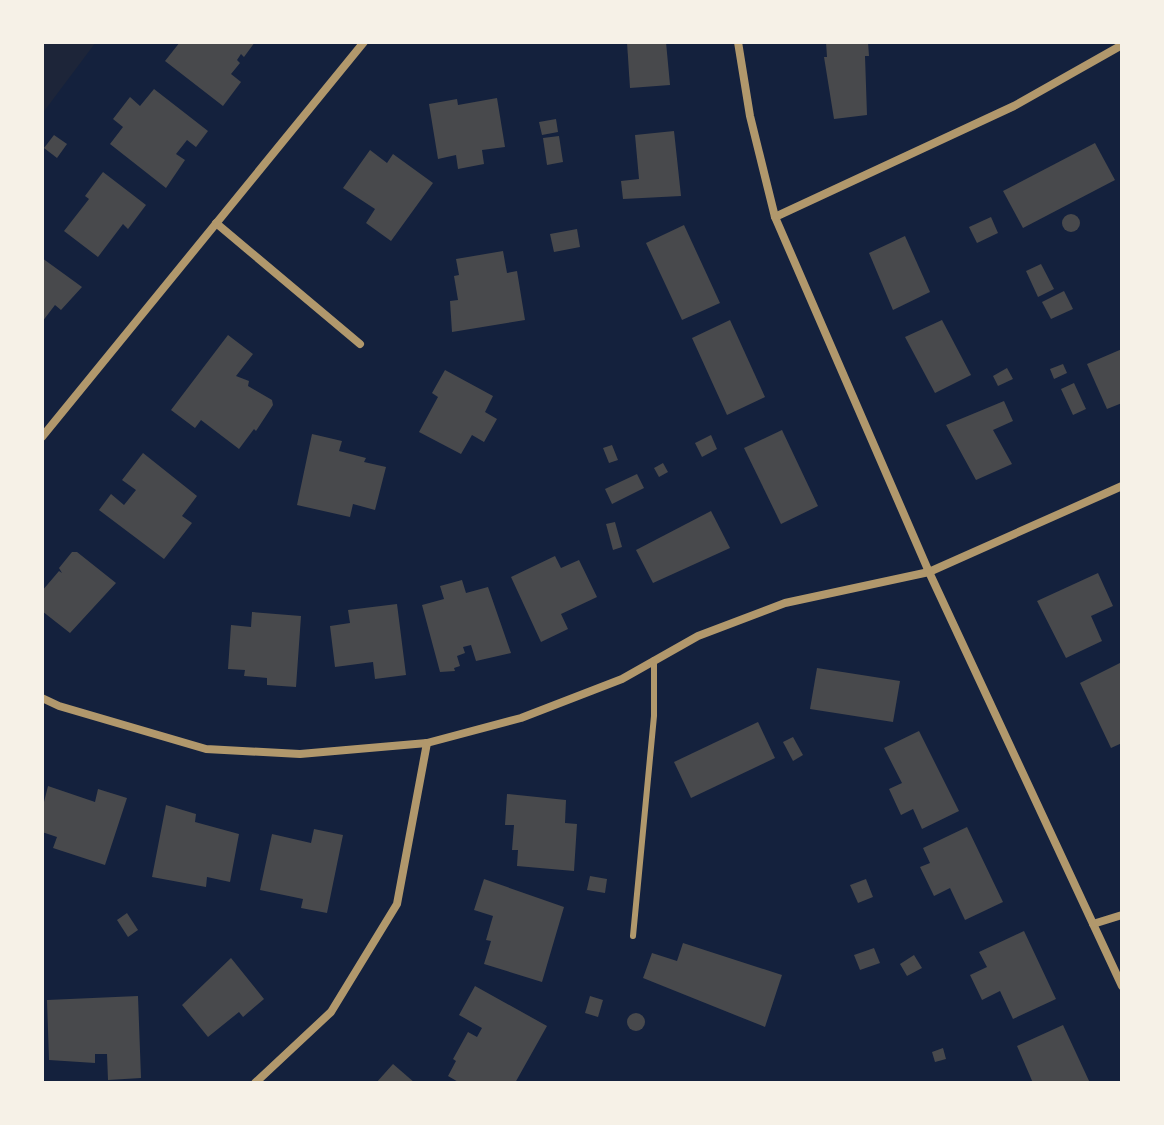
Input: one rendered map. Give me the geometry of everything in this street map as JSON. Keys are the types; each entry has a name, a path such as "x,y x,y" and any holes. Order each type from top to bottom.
{"street":[{"path":"42,437 364,42"},
{"path":"738,42 750,116 775,217 929,572 1122,986"},
{"path":"775,217 1014,106 1122,45"},
{"path":"216,223 360,344"},
{"path":"42,698 59,706 206,749 300,754 427,743 521,718 622,679 698,636 785,603 929,572 1122,486"},
{"path":"255,1083 331,1012 397,904 427,743"},
{"path":"1093,924 1122,915"}],"lane":[{"path":"633,936 654,716 654,660"}],"shaded area":[{"path":"42,42 96,42 42,114"}],"building":[{"path":"180,42 255,42 244,57 241,54 237,60 240,63 231,74 241,82 223,106 165,61"},
{"path":"627,42 666,42 670,85 630,88"},
{"path":"826,42 868,42 869,56 865,56 867,115 834,119 824,57 827,57"},
{"path":"154,89 208,131 196,147 187,140 176,154 185,160 166,188 110,144 123,127 113,119 130,97 140,106"},
{"path":"497,98 505,147 482,150 484,164 458,169 456,155 438,159 429,104 457,99 458,105"},
{"path":"556,119 558,132 542,135 539,122"},
{"path":"674,131 681,196 623,199 621,181 639,179 635,135"},
{"path":"54,135 67,144 57,158 44,148"},
{"path":"559,136 563,162 547,165 543,138"},
{"path":"1095,143 1115,180 1023,228 1003,191"},
{"path":"370,150 387,163 393,154 433,183 391,241 366,223 375,209 343,188"},
{"path":"103,172 146,205 128,229 123,224 98,257 64,231 89,199 85,196"},
{"path":"1071,214 1080,223 1071,232 1062,223"},
{"path":"991,217 998,233 977,243 969,227"},
{"path":"684,225 720,303 682,320 646,243"},
{"path":"577,229 580,247 554,252 550,234"},
{"path":"905,236 930,292 893,310 869,253"},
{"path":"503,251 507,273 517,271 525,320 452,332 450,301 458,300 454,276 459,275 456,259"},
{"path":"42,258 82,287 61,310 55,305 42,322"},
{"path":"1041,264 1054,289 1038,297 1026,271"},
{"path":"1064,291 1073,309 1051,319 1042,302"},
{"path":"730,320 765,397 727,415 692,338"},
{"path":"942,320 971,375 935,393 905,337"},
{"path":"228,335 253,354 236,376 249,381 248,386 272,400 273,405 256,431 254,429 239,449 201,420 195,428 171,410"},
{"path":"1122,349 1122,403 1107,409 1087,364"},
{"path":"1063,364 1067,373 1054,379 1050,369"},
{"path":"1007,368 1013,379 998,386 993,376"},
{"path":"445,370 493,396 485,412 497,419 484,442 472,435 461,454 419,432 438,397 432,393"},
{"path":"1074,383 1086,409 1073,415 1061,389"},
{"path":"1004,401 1013,421 993,430 1012,464 976,480 946,425"},
{"path":"782,430 818,506 781,524 744,448"},
{"path":"312,434 342,441 339,451 386,467 375,510 353,504 350,517 297,505"},
{"path":"711,435 717,449 702,457 695,443"},
{"path":"612,445 618,460 609,463 603,448"},
{"path":"143,453 197,496 182,516 192,523 164,559 99,510 111,494 124,505 136,490 122,480"},
{"path":"663,463 668,472 659,477 654,468"},
{"path":"637,474 644,488 612,504 605,489"},
{"path":"711,511 730,548 653,583 636,550"},
{"path":"615,522 622,547 613,550 606,524"},
{"path":"72,552 77,552 116,583 70,633 42,611 42,591 59,571 62,573 59,568"},
{"path":"555,556 561,568 579,560 597,597 561,614 568,629 541,642 511,577"},
{"path":"1098,573 1113,606 1091,616 1102,641 1066,658 1037,601"},
{"path":"462,580 466,593 488,587 511,653 476,661 471,645 463,647 465,653 457,656 460,666 454,668 455,671 440,672 422,605 444,599 440,586"},
{"path":"397,604 406,675 375,679 373,662 335,667 330,626 350,623 348,610"},
{"path":"252,612 301,616 296,687 267,685 267,678 244,676 245,670 228,669 231,625 251,627"},
{"path":"1122,662 1122,743 1111,748 1080,683"},
{"path":"817,668 900,681 893,722 810,709"},
{"path":"758,722 775,758 691,798 674,762"},
{"path":"919,731 959,811 922,829 913,809 901,815 889,789 902,783 884,748"},
{"path":"793,737 803,755 793,761 783,742"},
{"path":"48,786 95,802 98,789 127,798 105,865 53,848 57,837 42,832 42,810"},
{"path":"507,794 566,800 565,823 577,824 574,871 517,866 518,850 512,850 514,825 505,825"},
{"path":"166,805 196,814 195,822 239,834 230,882 207,877 206,887 152,877"},
{"path":"967,827 1003,902 965,920 950,888 934,896 920,867 930,863 923,848"},
{"path":"314,829 343,835 327,913 301,908 303,899 260,890 272,834 311,843"},
{"path":"590,876 607,879 605,893 587,890"},
{"path":"484,879 564,907 542,982 484,964 491,941 486,940 493,916 474,910"},
{"path":"866,879 873,897 858,903 850,885"},
{"path":"127,913 138,930 128,937 117,920"},
{"path":"1024,931 1056,999 1013,1019 1000,991 982,1000 970,975 987,967 979,952"},
{"path":"683,943 782,975 765,1027 643,978 652,953 677,961"},
{"path":"874,948 880,963 860,970 854,955"},
{"path":"914,955 922,968 907,976 900,964"},
{"path":"231,958 264,999 243,1017 239,1012 208,1037 182,1005"},
{"path":"475,986 547,1026 515,1083 460,1083 448,1076 456,1061 453,1059 468,1032 477,1037 482,1028 459,1015"},
{"path":"138,996 141,1078 108,1080 107,1054 95,1054 95,1063 49,1060 47,1000"},
{"path":"590,996 603,1000 598,1017 585,1013"},
{"path":"636,1013 645,1022 636,1031 627,1022"},
{"path":"1063,1025 1090,1083 1033,1083 1017,1046"},
{"path":"943,1048 946,1059 935,1062 932,1052"},
{"path":"393,1064 415,1083 376,1083"}]}
